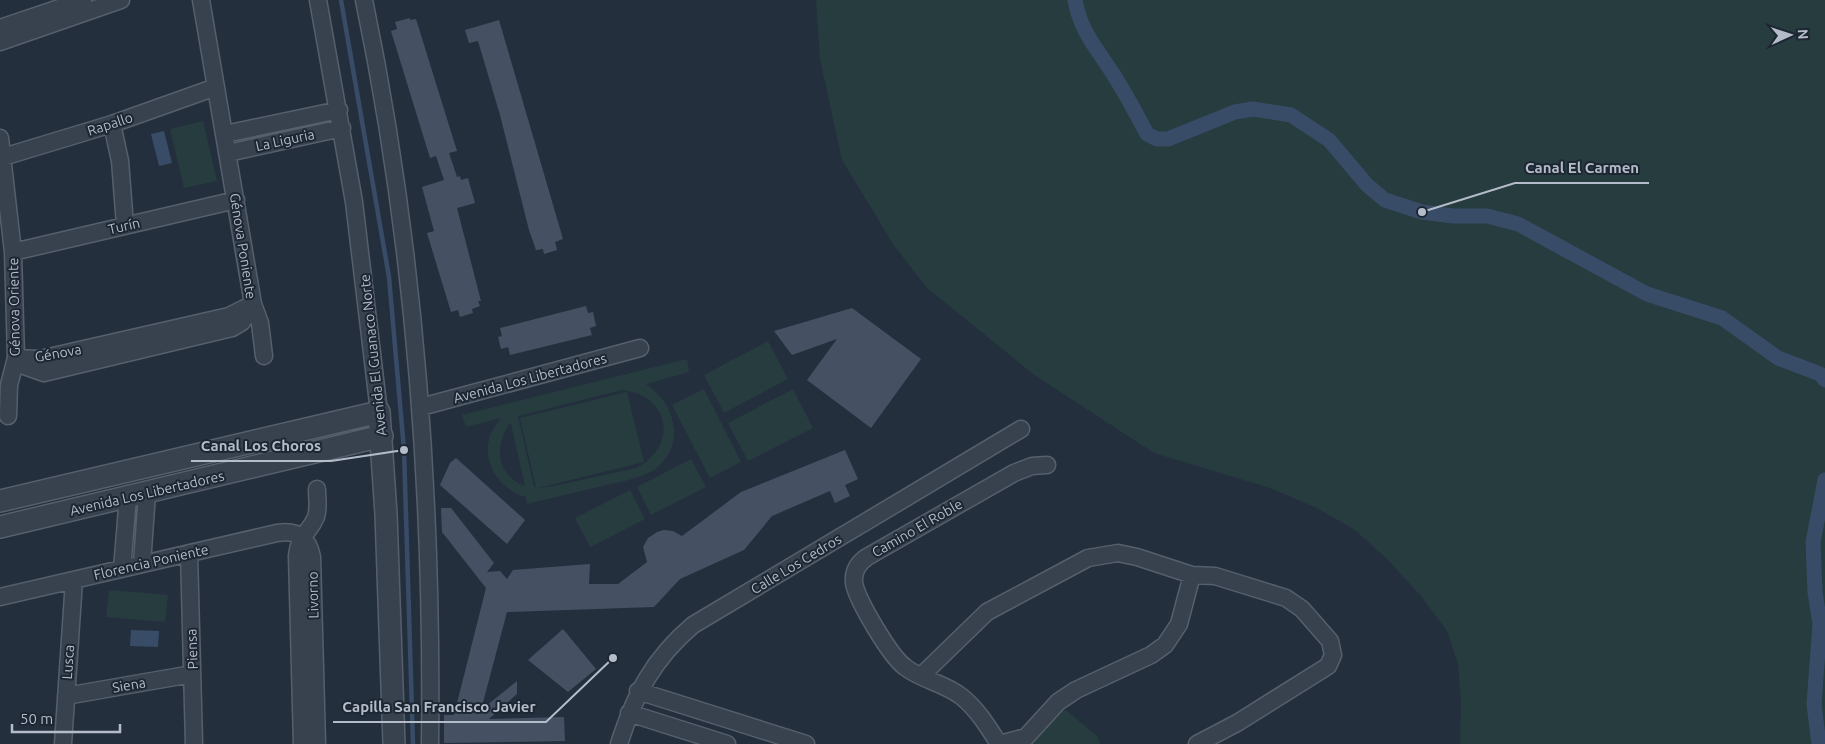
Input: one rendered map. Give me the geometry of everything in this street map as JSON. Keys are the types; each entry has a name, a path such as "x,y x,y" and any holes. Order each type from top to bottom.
{"street":[{"path":"0,28 86,4 121,0"},
{"path":"201,0 225,134"},
{"name":"Avenida El Guanaco Norte","path":"318,0 339,110 358,230 380,412 394,744"},
{"path":"364,0 379,75 410,284 421,407 430,615 430,744"},
{"path":"0,42 86,4"},
{"name":"Rapallo","path":"4,157 112,124 216,87"},
{"name":"La Liguria","path":"225,134 339,110"},
{"path":"112,124 120,161 125,225"},
{"name":"La Liguria","path":"228,153 342,128"},
{"name":"Génova Poniente","path":"225,134 252,304 260,323 264,356"},
{"name":"Génova Oriente","path":"0,138 4,157 13,252 16,358 8,385 8,416"},
{"name":"Turín","path":"13,252 236,200"},
{"name":"Génova","path":"16,358 40,359 138,343 237,314 252,304"},
{"name":"Avenida Los Libertadores","path":"421,407 640,348"},
{"name":"Avenida Los Libertadores","path":"10,499 380,412"},
{"name":"Calle Los Cedros","path":"619,744 638,692 671,644 693,625 1021,430"},
{"name":"Avenida Los Libertadores","path":"0,527 382,436"},
{"path":"247,443 255,454 253,468"},
{"name":"Camino El Roble","path":"921,676 899,662 885,645 856,590 854,576 858,565 867,557 1014,473 1032,466 1048,465"},
{"name":"Livorno","path":"317,489 317,514 302,535 297,556 306,658 317,744"},
{"path":"137,495 142,564"},
{"path":"122,569 137,495"},
{"path":"10,499 26,521"},
{"name":"Florencia Poniente","path":"0,598 277,532 289,531 302,535"},
{"name":"Piensa","path":"189,553 194,744"},
{"path":"1192,575 1179,624 1165,645 1151,655 1076,690 1058,702 1026,737 1000,744 976,709 960,695 921,676 987,612 1088,558 1108,554 1127,554 1192,575 1215,576 1286,598 1302,609 1330,641 1333,650 1331,661 1324,669 1237,723 1197,744"},
{"name":"Lusca","path":"63,744 74,580"},
{"name":"Livorno","path":"302,744 306,658"},
{"name":"Siena","path":"66,696 192,674"},
{"path":"638,692 806,744"},
{"path":"629,713 727,744"}],"green space":[{"path":"816,0 1825,0 1825,744 1460,744 1461,704 1458,664 1447,631 1421,596 1388,560 1355,530 1317,508 1270,488 1154,453 1033,374 926,287 893,244 842,160 820,59"},
{"path":"203,121 217,181 184,188 170,129"},
{"path":"768,341 788,379 724,413 704,375"},
{"path":"687,359 689,372 646,384 662,399 669,409 674,437 669,453 658,467 642,476 629,480 527,504 526,497 517,494 502,483 491,467 488,449 489,439 501,418 466,427 462,415","holes":["621,390 637,394 650,401 659,411 663,422 663,435 659,447 650,458 636,468 538,488 644,462 627,392 520,418 536,487 534,487 518,416","511,424 525,486 508,475 501,459 502,441"]},
{"path":"704,389 741,462 710,478 672,405"},
{"path":"793,389 813,428 748,461 728,423"},
{"path":"691,459 706,487 651,515 637,487"},
{"path":"630,490 645,519 590,547 575,518"},
{"path":"109,590 168,595 165,622 106,617"},
{"path":"1066,710 1097,736 1100,744 1032,744 1058,712"}],"water":[{"path":"164,131 172,163 159,166 151,134"},
{"path":"131,630 159,631 158,647 130,646"}],"building":[{"path":"410,18 410,20 416,19 457,151 449,153 457,177 460,176 461,180 468,178 475,203 457,208 481,301 478,301 480,306 472,309 473,313 460,317 458,310 451,312 427,233 434,231 422,187 444,180 436,156 430,158 391,31 397,29 395,22"},
{"path":"499,20 563,239 555,242 557,250 544,254 543,249 536,250 529,230 500,115 478,41 469,43 465,30"},
{"path":"586,306 588,313 593,312 596,326 590,328 592,335 510,355 508,347 501,349 498,337 502,336 500,328"},
{"path":"852,308 921,359 871,428 807,380 837,339 792,355 774,331"},
{"path":"845,450 858,479 845,485 850,496 835,503 830,491 772,516 744,550 680,579 654,607 507,612 481,710 517,681 517,694 489,719 564,717 565,741 444,743 444,715 454,715 486,588 442,532 441,508 451,508 494,563 487,572 500,571 507,579 513,570 590,564 589,584 618,584 647,562 643,547 648,538 657,532 664,530 673,531 682,536 741,492"},
{"path":"456,458 525,520 507,544 440,485 450,463"},
{"path":"563,629 596,669 568,692 528,660"}],"waterway":[{"path":"341,0 389,277 404,450 413,744"},
{"path":"1075,0 1086,32 1109,67 1147,134 1157,139 1168,139 1235,112 1253,109 1291,115 1329,140 1367,185 1385,200 1422,212 1453,216 1487,216 1518,224 1647,294 1722,318 1778,358 1820,374 1825,380"},
{"path":"1819,744 1814,704 1820,624 1815,592 1813,542 1825,480"}],"place":[{"name":"Canal El Carmen","path":"1422,212"},
{"name":"Canal Los Choros","path":"404,450"},
{"name":"Capilla San Francisco Javier","path":"613,658"}]}
